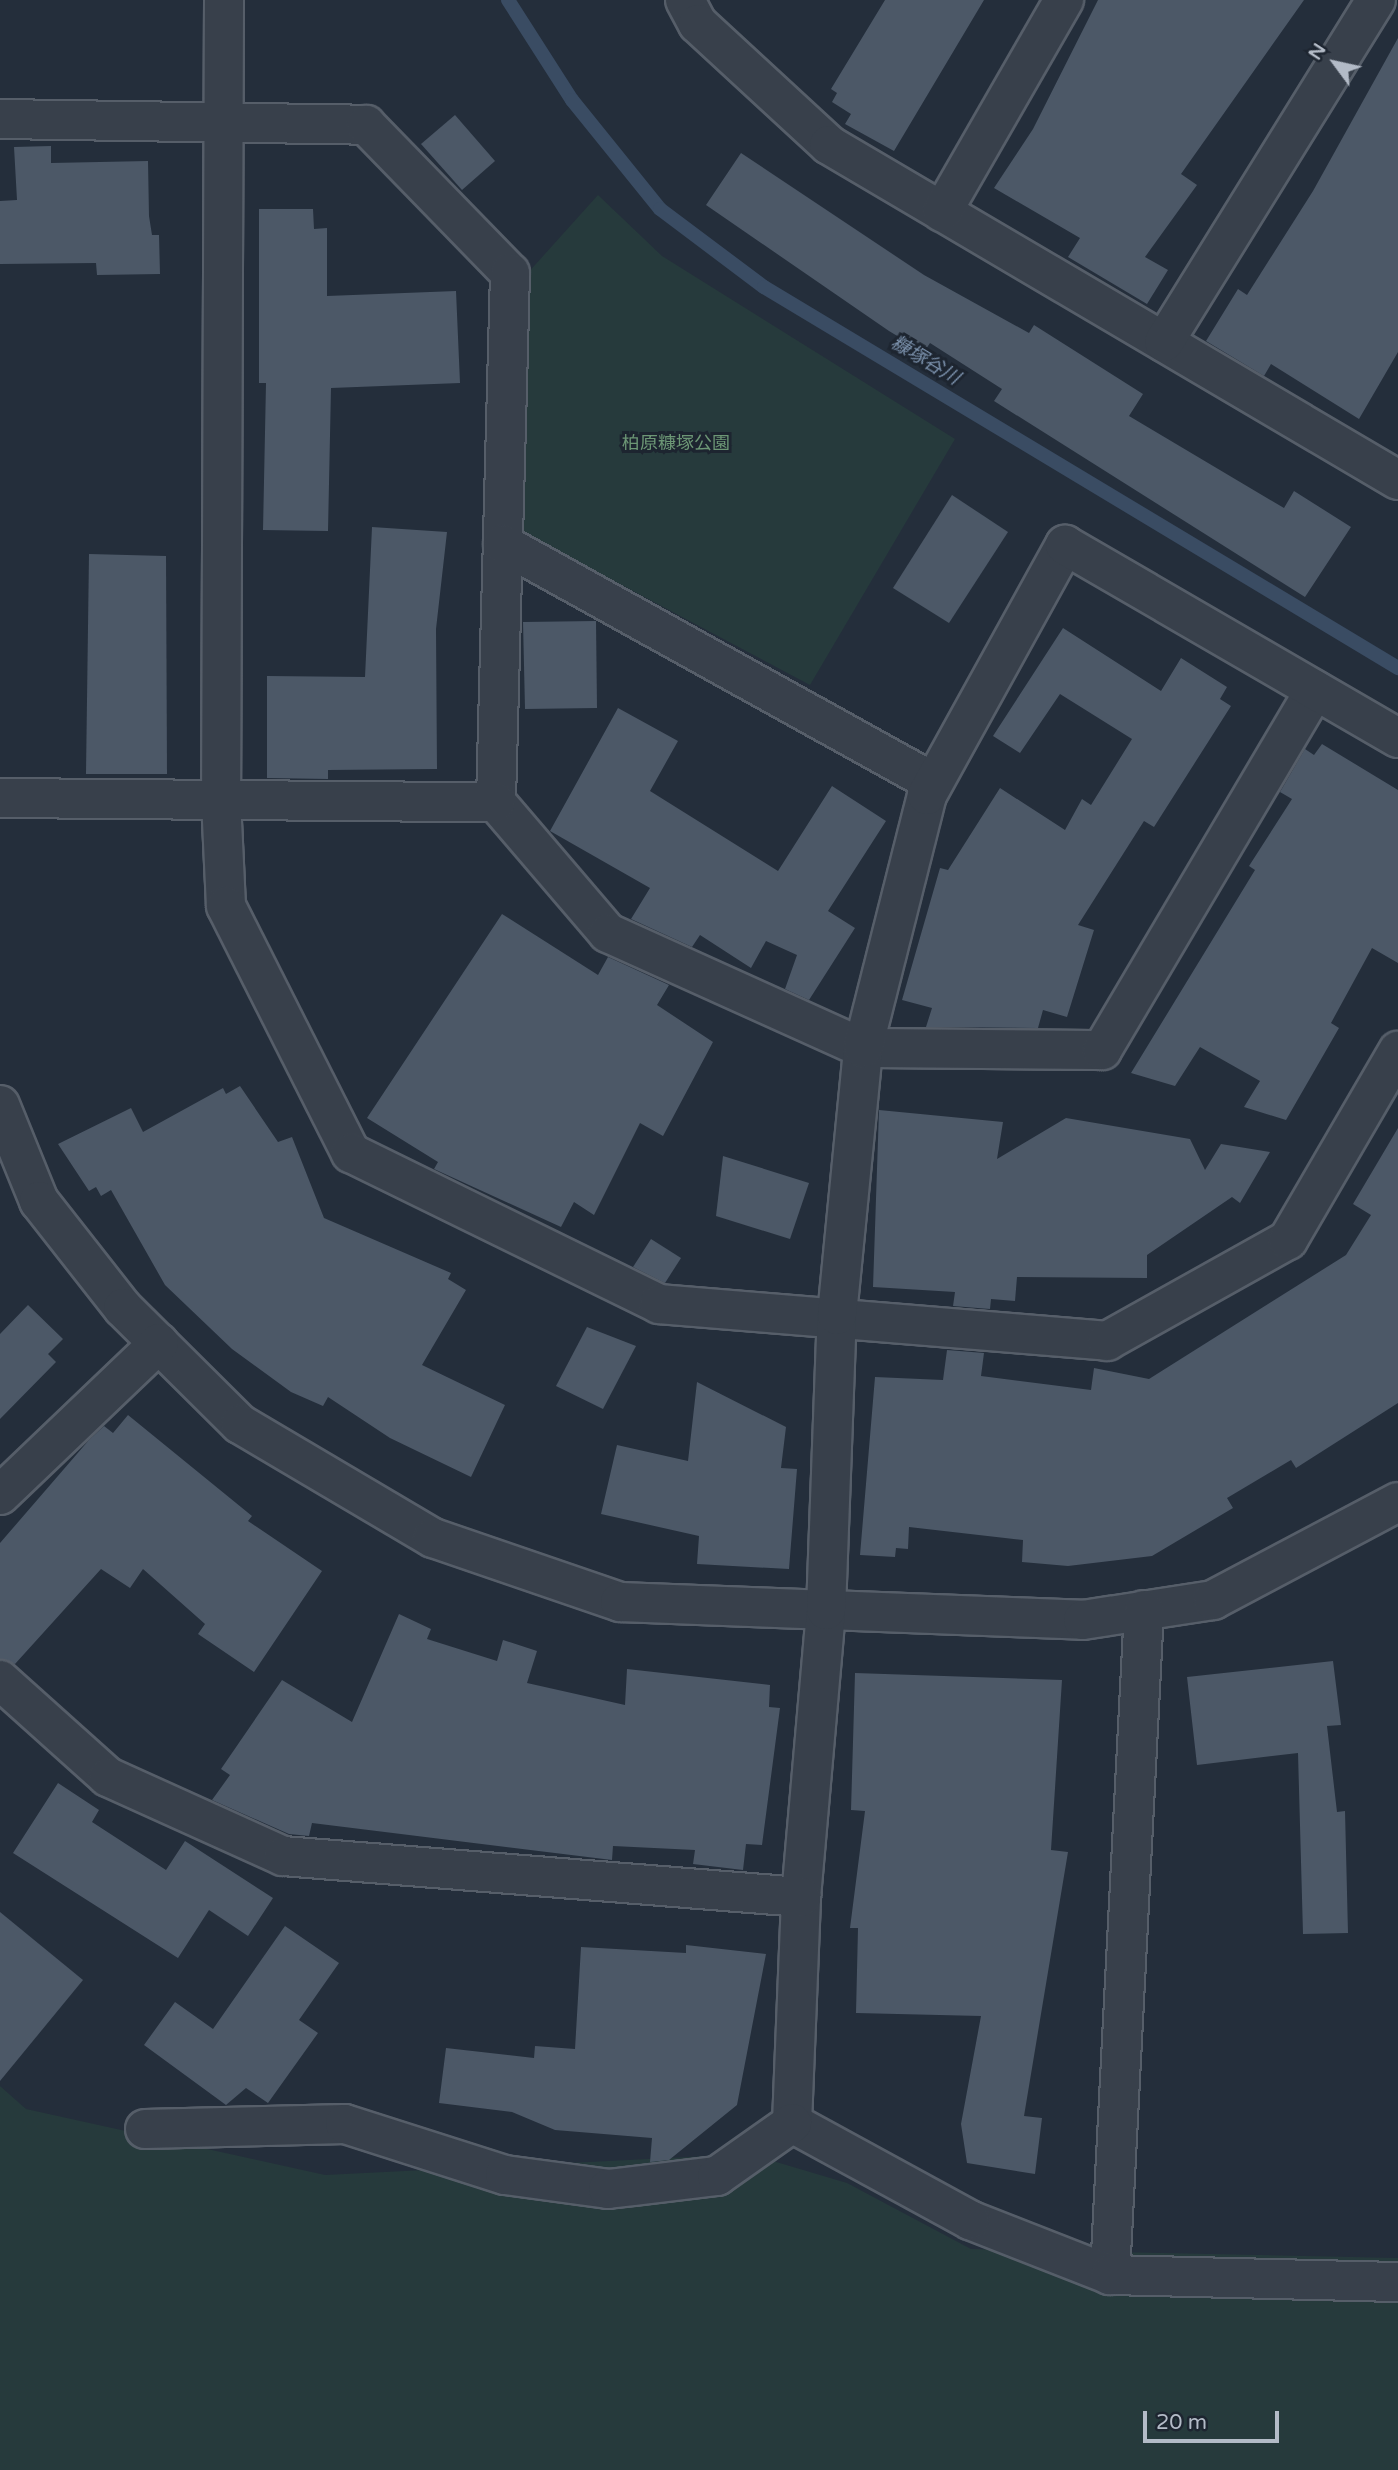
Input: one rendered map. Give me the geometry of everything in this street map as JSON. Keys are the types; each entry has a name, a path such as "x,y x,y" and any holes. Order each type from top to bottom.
{"street":[{"path":"224,0 221,800 226,906 351,1153 659,1304 837,1315 1107,1341 1288,1240 1398,1051"},
{"path":"942,212 1064,0"},
{"path":"1164,342 1376,0"},
{"path":"699,8 829,145 1398,480"},
{"path":"0,119 225,120 366,125 510,274 496,802 608,933 863,1048 1102,1050 1315,690"},
{"path":"503,544 933,782"},
{"path":"792,2123 801,1897 827,1610 837,1315 863,1048 933,782 1065,545 1398,738"},
{"path":"0,798 496,802"},
{"path":"0,1105 40,1201 159,1343 240,1424 433,1538 620,1602 1083,1620 1213,1600 1398,1502"},
{"path":"0,1495 159,1343"},
{"path":"1110,2275 1144,1611"},
{"path":"0,1680 108,1777 283,1856 801,1897"},
{"path":"792,2123 970,2220 1110,2275 1398,2282"},
{"path":"145,2129 345,2124 505,2175 608,2189 717,2176 792,2123"}],"green space":[{"name":"柏原糠塚公園","path":"598,195 662,256 955,439 810,685 522,532 526,275"},
{"path":"0,2086 26,2109 325,2175 749,2154 847,2183 971,2249 1398,2258 1398,2470 0,2470"}],"building":[{"path":"885,0 984,0 894,151 845,124 851,114 832,102 837,93 831,89"},
{"path":"1098,0 1304,0 1181,174 1197,185 1145,257 1168,270 1147,304 1068,257 1080,238 994,188 1033,129"},
{"path":"1398,38 1398,352 1359,419 1271,364 1264,376 1206,341 1238,289 1247,295 1313,191"},
{"path":"455,115 495,161 462,190 421,144"},
{"path":"51,146 51,163 148,161 149,216 152,235 159,235 160,274 97,275 96,263 0,264 0,201 17,200 14,147"},
{"path":"741,153 924,275 1029,333 1034,325 1143,394 1129,416 1284,508 1294,491 1351,527 1305,597 994,401 1002,389 930,343 924,352 889,331 706,205"},
{"path":"259,209 313,209 314,229 327,228 327,296 456,291 460,383 331,388 328,531 263,530 266,383 259,383"},
{"path":"952,495 1008,532 949,623 893,588"},
{"path":"372,527 447,532 436,629 437,769 328,770 328,779 267,778 267,676 365,677"},
{"path":"89,554 166,556 167,774 86,774"},
{"path":"596,621 597,708 525,709 523,622"},
{"path":"1063,628 1161,691 1181,658 1227,687 1220,699 1231,706 1154,827 1144,821 1078,925 1094,930 1067,1017 1043,1010 1038,1028 926,1027 932,1008 902,1000 940,868 948,870 1000,788 1065,830 1082,799 1091,805 1132,739 1060,694 1020,753 993,736"},
{"path":"618,708 678,741 650,791 778,871 832,786 886,821 828,911 855,928 809,1000 785,989 797,955 766,941 751,968 700,935 692,947 631,919 650,888 550,831"},
{"path":"1322,744 1398,790 1398,963 1372,948 1331,1023 1339,1028 1286,1120 1244,1107 1260,1081 1200,1047 1175,1086 1131,1073 1255,870 1249,866 1292,799 1280,792 1305,749 1314,755"},
{"path":"502,914 598,975 608,957 669,985 657,1005 713,1042 663,1136 640,1123 594,1215 574,1202 561,1227 434,1169 438,1162 367,1118"},
{"path":"240,1086 278,1142 292,1137 324,1218 451,1273 448,1279 466,1290 422,1365 505,1405 471,1477 390,1438 328,1397 323,1406 291,1392 232,1349 165,1285 111,1190 101,1196 96,1187 89,1191 58,1144 131,1108 143,1132 223,1088 226,1094"},
{"path":"879,1110 1003,1122 997,1159 1066,1118 1190,1139 1205,1170 1221,1144 1270,1152 1240,1203 1232,1197 1147,1255 1147,1278 1017,1277 1015,1301 991,1299 990,1309 953,1306 955,1292 873,1287"},
{"path":"1398,1128 1398,1403 1296,1468 1291,1460 1227,1498 1233,1508 1152,1556 1068,1566 1022,1562 1023,1540 909,1527 908,1549 896,1548 895,1557 860,1555 875,1377 943,1380 947,1350 984,1353 981,1376 1091,1390 1094,1368 1149,1379 1346,1255 1371,1215 1353,1204"},
{"path":"723,1156 809,1183 790,1239 716,1216"},
{"path":"651,1239 681,1258 665,1283 633,1267"},
{"path":"28,1305 63,1339 48,1354 56,1362 0,1419 0,1334"},
{"path":"587,1327 636,1346 603,1409 556,1386"},
{"path":"697,1382 786,1427 781,1468 797,1469 789,1569 697,1564 699,1536 601,1514 617,1445 688,1461"},
{"path":"128,1415 252,1516 248,1521 322,1571 254,1672 198,1634 205,1624 143,1569 130,1588 101,1569 15,1664 0,1659 0,1543 89,1440 104,1426 113,1433"},
{"path":"399,1614 431,1629 427,1639 497,1661 503,1640 537,1651 527,1683 625,1705 627,1669 770,1685 769,1707 780,1708 762,1845 746,1844 743,1870 693,1864 695,1850 613,1846 612,1860 312,1823 309,1836 289,1834 212,1800 230,1775 221,1769 282,1680 352,1722"},
{"path":"1333,1661 1341,1725 1327,1726 1337,1812 1345,1811 1348,1933 1303,1934 1298,1753 1197,1765 1187,1677"},
{"path":"855,1673 1062,1680 1051,1850 1068,1852 1024,2116 1042,2118 1035,2174 967,2163 961,2124 981,2016 856,2013 858,1928 850,1928 865,1811 851,1810"},
{"path":"58,1783 99,1810 92,1822 166,1870 185,1841 273,1898 248,1936 209,1910 178,1958 13,1853"},
{"path":"0,1912 83,1980 0,2081"},
{"path":"285,1926 339,1963 299,2020 318,2033 268,2103 246,2088 226,2105 144,2045 175,2002 213,2029"},
{"path":"686,1945 766,1954 737,2105 669,2160 650,2162 652,2138 555,2130 512,2112 439,2103 446,2048 534,2058 535,2046 575,2049 581,1947 686,1953"}],"waterway":[{"name":"糠塚谷川","path":"508,0 572,100 660,209 764,287 1398,668"}]}
